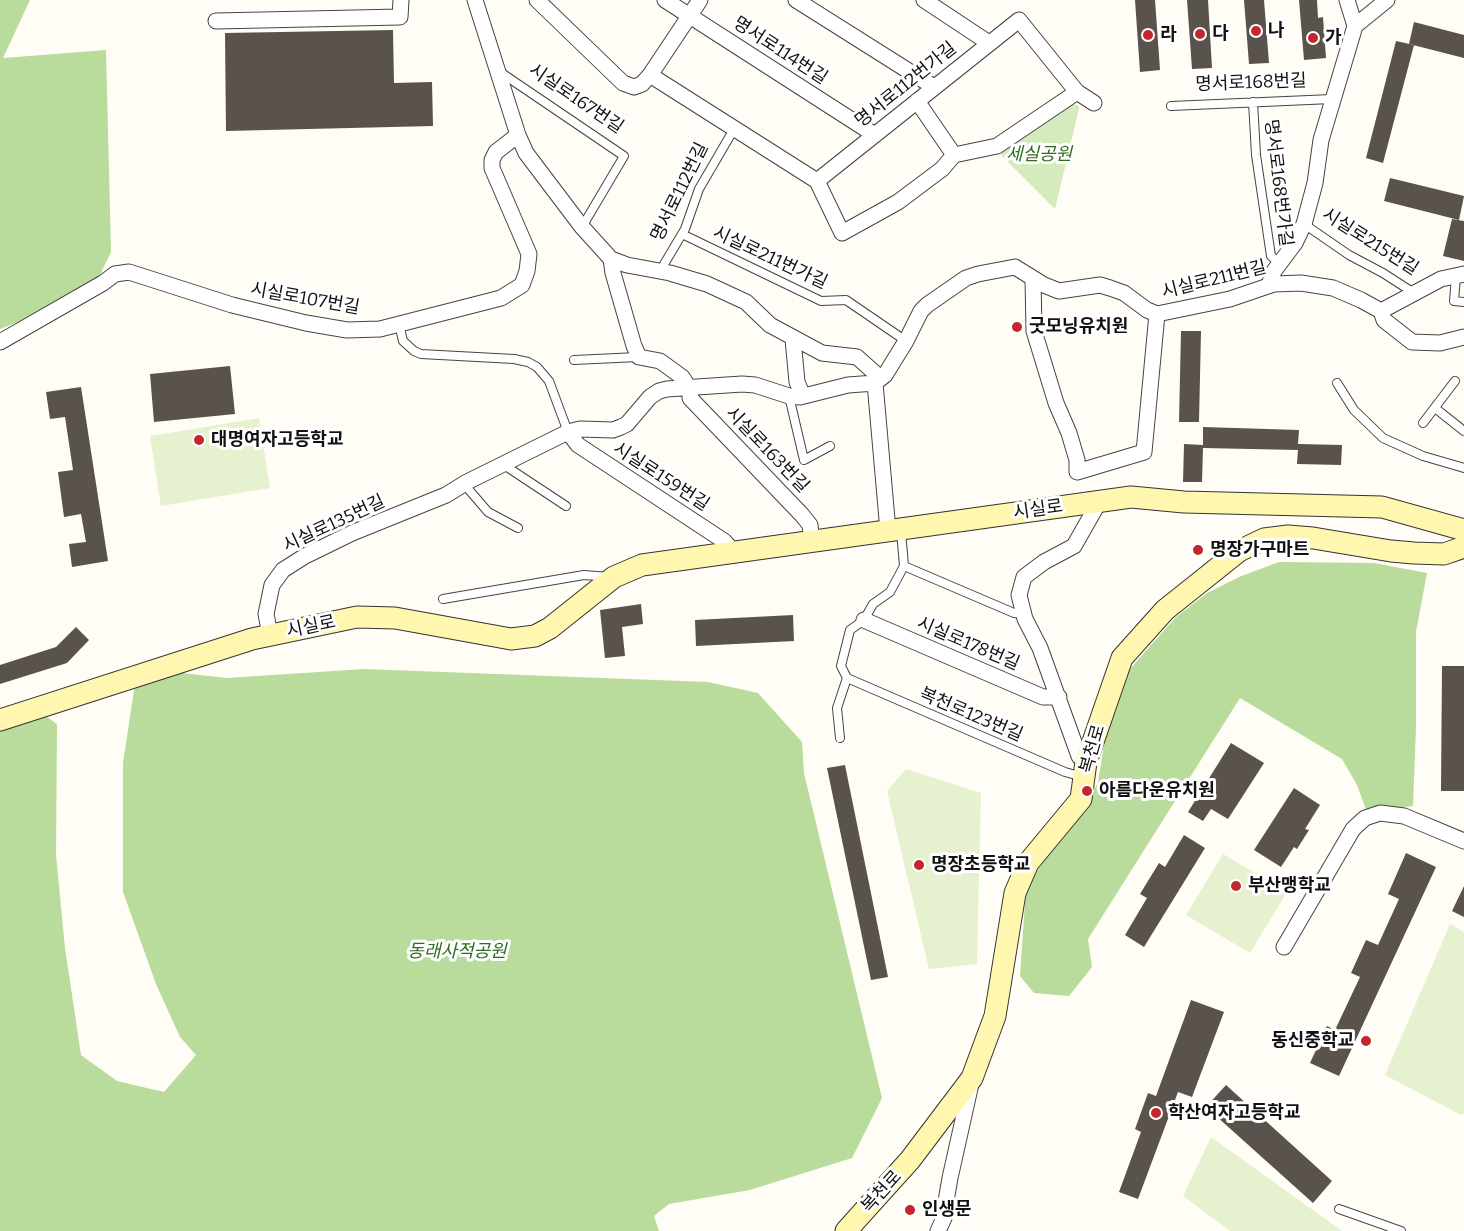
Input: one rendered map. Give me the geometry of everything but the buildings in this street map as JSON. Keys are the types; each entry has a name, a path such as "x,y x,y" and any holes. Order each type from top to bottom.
{"main road":[{"name":"시실로","path":"0,720 252,639 357,617 380,616 511,639 535,636 550,628 614,578 642,565 1131,496 1184,502 1382,507 1464,530"},
{"name":"복천로","path":"846,1231 910,1160 972,1078 996,1016 1015,893 1028,863 1081,799 1086,768 1122,658 1166,610 1239,551 1264,539 1288,536 1313,538 1414,553 1444,554 1464,547"}],"street":[{"path":"216,21 400,17 401,0"},
{"name":"시실로167번길","path":"475,0 518,135 534,166 582,228 611,260 639,357"},
{"path":"537,0 623,83 634,87 642,84 650,75 700,0"},
{"name":"명서로114번길","path":"665,0 875,135"},
{"path":"796,0 934,87"},
{"path":"924,0 990,43"},
{"path":"1347,0 1355,26 1387,0"},
{"name":"명서로112번가길","path":"817,181 1019,20 1077,92"},
{"name":"명서로168번길","path":"1269,285 1274,271 1295,243 1304,224 1315,183 1321,140 1355,26"},
{"path":"650,75 817,181 842,233 898,202 942,169 954,155 997,146 1077,92 1094,103"},
{"path":"917,101 954,155"},
{"name":"시실로107번길","path":"0,342 103,283 114,274 129,272 232,305 306,323 347,330 380,329 501,298 522,285 530,254 495,177 492,160 500,147 518,135"},
{"path":"611,260 707,284 746,302 770,325 793,339 822,353 857,357 876,374 875,383 895,530"},
{"name":"시실로211번길","path":"875,383 885,375 921,311 941,294 966,278 1015,267 1033,279 1059,291 1100,285 1124,293 1147,310 1157,314 1230,299 1269,285 1301,283 1333,288 1381,311 1384,320 1412,342 1440,343 1464,337"},
{"name":"시실로215번길","path":"1381,311 1441,279 1460,275"},
{"path":"1033,279 1034,331 1056,403 1069,433 1077,460 1077,472 1144,452 1157,314"},
{"path":"793,339 796,396"},
{"path":"639,357 660,361 682,377 690,389 742,384 755,385 796,396 848,385 875,383"},
{"name":"시실로135번길","path":"270,635 266,614 267,603 272,585 283,570 352,533 426,505 568,432 580,429 613,430 621,427 627,424 650,397 659,391 690,389"},
{"name":"시실로163번길","path":"690,389 690,398 802,514 810,525 812,541"},
{"name":"시실로159번길","path":"568,432 578,445 724,541 734,552"},
{"name":"시실로178번길","path":"1086,768 1079,756 1040,648 1024,614 1019,595 1024,577 1044,562 1074,546 1099,502"},
{"name":"시실로178번길","path":"864,620 1043,697 1059,697"},
{"path":"1284,947 1353,829 1365,818 1380,813 1404,816 1464,841"},
{"path":"946,1201 972,1078"}],"lane":[{"name":"시실로167번길","path":"497,69 624,156 582,228"},
{"name":"명서로168번길","path":"1172,106 1332,99"},
{"name":"명서로168번가길","path":"1253,102 1256,155 1271,256 1280,264"},
{"name":"명서로112번길","path":"660,271 682,234 699,189 734,129"},
{"name":"시실로215번길","path":"1304,224 1348,255 1383,273 1414,293"},
{"name":"시실로211번가길","path":"682,234 821,301 846,300 906,341"},
{"path":"1460,275 1454,301 1464,302"},
{"path":"399,324 403,341 421,354 514,359 537,367 549,381 568,432"},
{"path":"574,360 639,357"},
{"path":"1423,423 1455,381"},
{"path":"1336,383 1354,410 1383,438 1423,456 1464,468"},
{"path":"796,396 804,460 830,446"},
{"path":"1435,408 1464,431"},
{"path":"504,465 566,506"},
{"path":"464,484 488,512 518,528"},
{"path":"840,738 837,708 847,678 841,666 850,630 864,620 873,604 890,592 903,566 895,530"},
{"path":"903,566 1014,613 1024,614"},
{"path":"442,599 584,575 614,578"},
{"name":"복천로123번길","path":"847,678 1065,772 1086,768"},
{"path":"1339,1209 1401,1231"}],"green space":[{"path":"0,0 30,0 3,58 106,50 111,252 99,277 39,314 0,329"},
{"name":"세실공원","path":"1070,103 1079,106 1079,109 1055,209 1001,155 1006,144"},
{"path":"259,418 270,488 161,506 150,436"},
{"path":"1279,562 1374,563 1427,573 1416,632 1413,806 1367,812 1357,785 1342,759 1240,698 1088,939 1092,967 1069,996 1034,993 1020,976 1026,887 1098,783 1105,738 1129,670 1175,618 1207,593 1239,577"},
{"name":"동래사적공원","path":"364,669 708,682 758,693 802,742 804,773 882,1098 852,1158 750,1190 669,1204 654,1216 659,1231 0,1231 0,727 40,712 57,724 56,855 65,948 81,1055 117,1081 164,1092 196,1055 180,1037 156,984 123,892 123,763 135,684 182,673 227,678"},
{"path":"906,769 981,793 977,964 929,969 887,791"},
{"path":"1223,854 1287,892 1250,953 1186,915"},
{"path":"1450,924 1464,932 1464,1114 1461,1115 1385,1075"},
{"path":"1211,1137 1342,1231 1230,1231 1183,1196"}],"place":[{"name":"나","path":"1256,31"},
{"name":"다","path":"1200,34"},
{"name":"라","path":"1148,35"},
{"name":"가","path":"1313,38"},
{"name":"굿모닝유치원","path":"1017,327"},
{"name":"대명여자고등학교","path":"199,440"},
{"name":"명장가구마트","path":"1198,550"},
{"name":"아름다운유치원","path":"1087,791"},
{"name":"명장초등학교","path":"919,865"},
{"name":"부산맹학교","path":"1236,886"},
{"name":"동신중학교","path":"1366,1041"},
{"name":"학산여자고등학교","path":"1156,1113"},
{"name":"인생문","path":"910,1210"}]}
